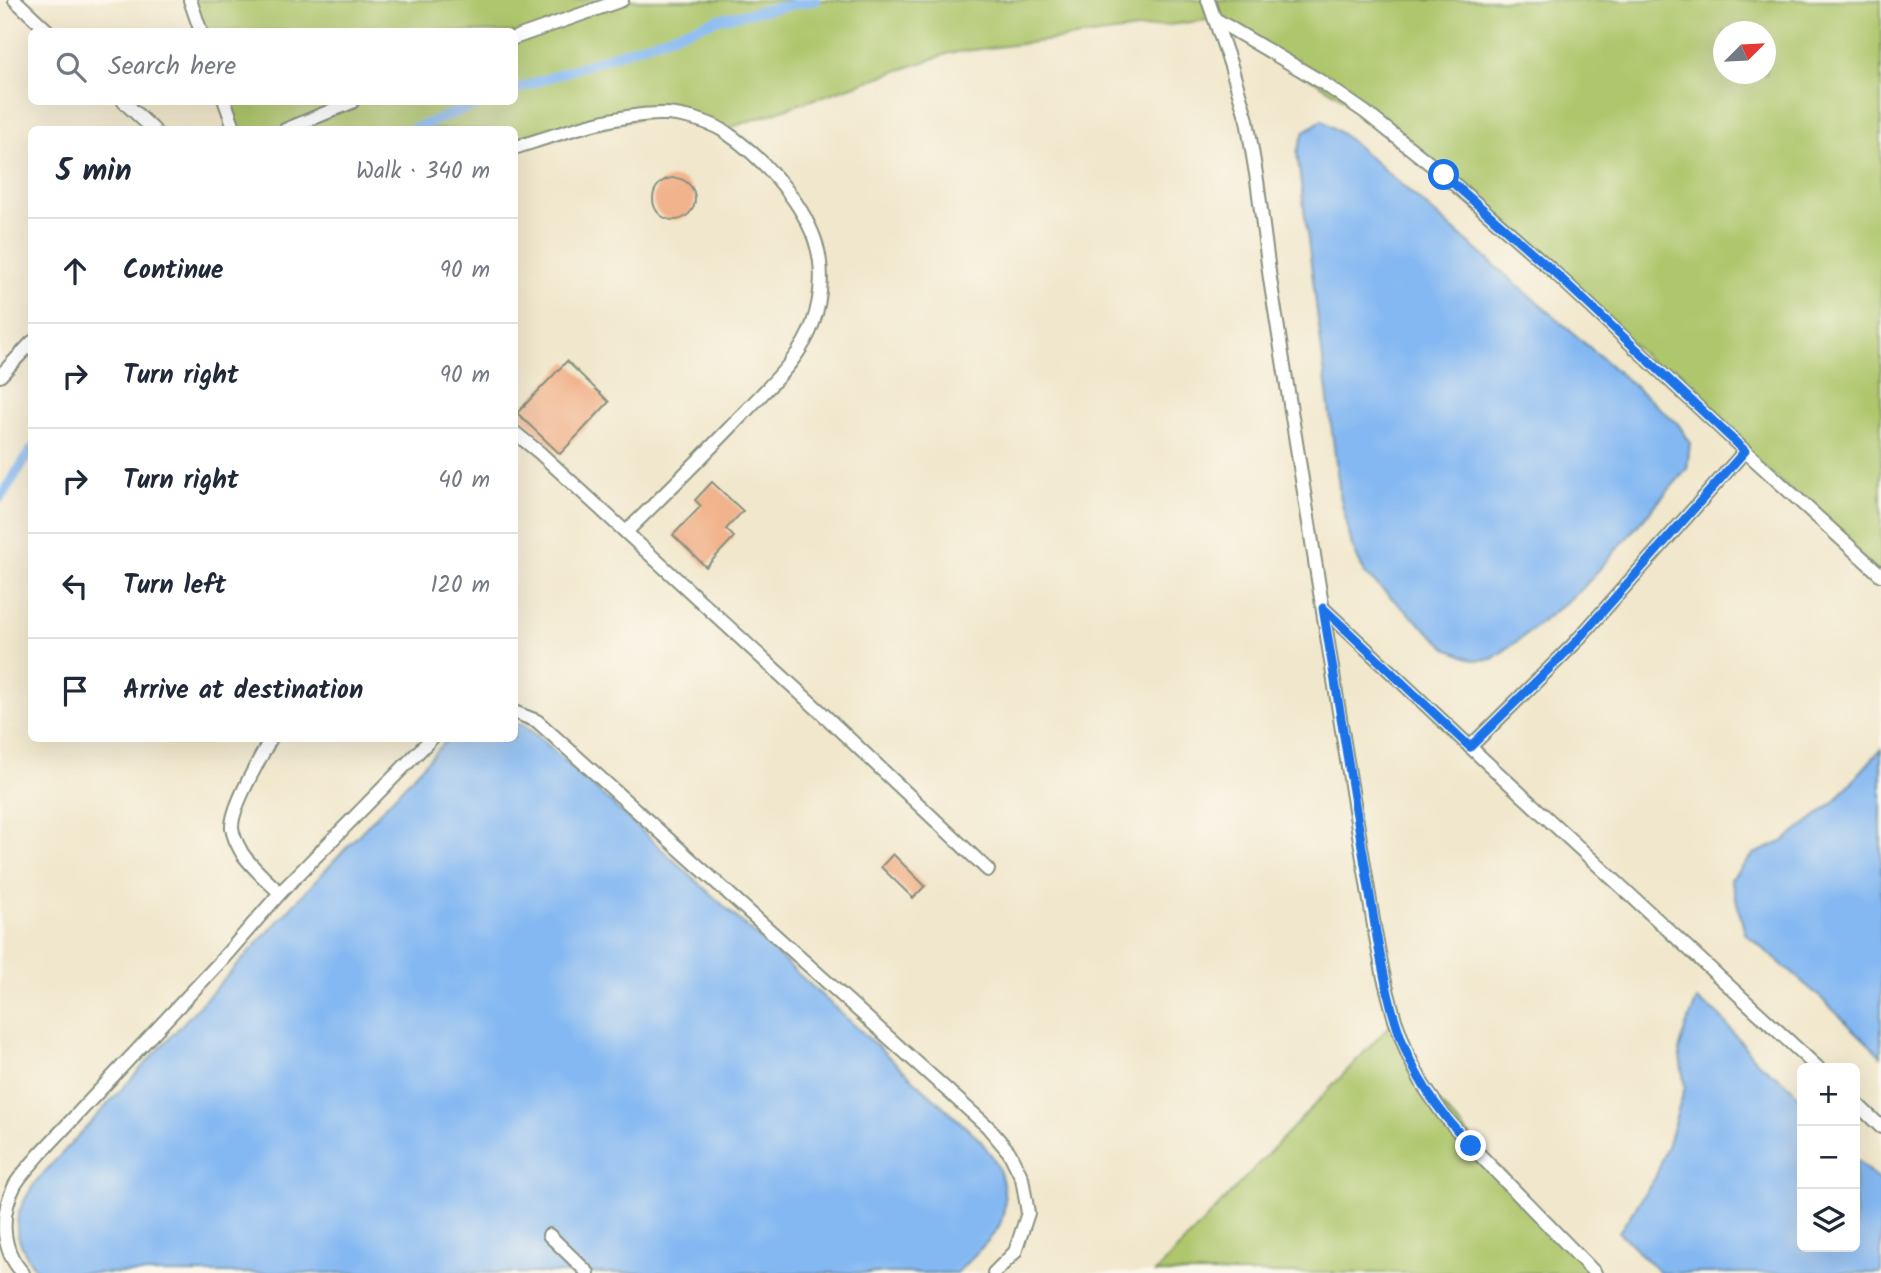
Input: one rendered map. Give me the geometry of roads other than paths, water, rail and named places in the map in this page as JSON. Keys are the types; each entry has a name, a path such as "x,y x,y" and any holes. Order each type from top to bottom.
{"lane":[{"path":"15,0 45,28"},
{"path":"190,0 200,28"},
{"path":"518,37 622,0"},
{"path":"1208,0 1247,120 1323,608 1384,978 1395,1020 1423,1085 1443,1114 1595,1273"},
{"path":"1215,19 1320,81 1365,112 1434,167 1553,271 1881,575"},
{"path":"127,105 150,126"},
{"path":"226,105 233,126"},
{"path":"295,126 345,105"},
{"path":"518,147 616,119 660,113 689,117 723,130 756,157 785,187 805,218 815,241 821,270 819,299 813,325 800,348 784,371 626,532"},
{"path":"0,376 28,346"},
{"path":"518,435 824,715 988,870"},
{"path":"1470,747 1573,645 1745,451"},
{"path":"1323,608 1813,1063"},
{"path":"518,713 537,720 966,1107 1009,1152 1022,1178 1028,1213 1015,1252 994,1273"},
{"path":"269,742 237,808 232,828 243,855 280,893"},
{"path":"23,1273 5,1241 3,1219 15,1185 40,1154 219,963 280,893 428,742"},
{"path":"1860,1107 1881,1128"},
{"path":"549,1235 588,1273"}],"water":[{"path":"1322,120 1345,136 1678,424 1690,442 1687,469 1581,590 1492,659 1473,660 1448,649 1365,574 1352,546 1340,495 1297,152 1304,132"},
{"path":"518,724 523,725 540,738 981,1141 998,1167 1004,1193 1004,1212 990,1239 957,1273 38,1273 22,1247 17,1227 22,1206 37,1180 443,744 518,742"},
{"path":"1881,749 1881,1056 1820,997 1745,933 1731,879 1754,854 1784,841 1834,802"},
{"path":"1697,1000 1718,1014 1756,1061 1797,1094 1797,1252 1860,1252 1860,1163 1881,1182 1881,1273 1660,1273 1619,1232 1655,1178 1669,1141 1685,1087 1679,1051"}],"waterway":[{"path":"518,89 719,19 816,0"},
{"path":"420,126 475,105"},
{"path":"0,498 28,455"}]}
